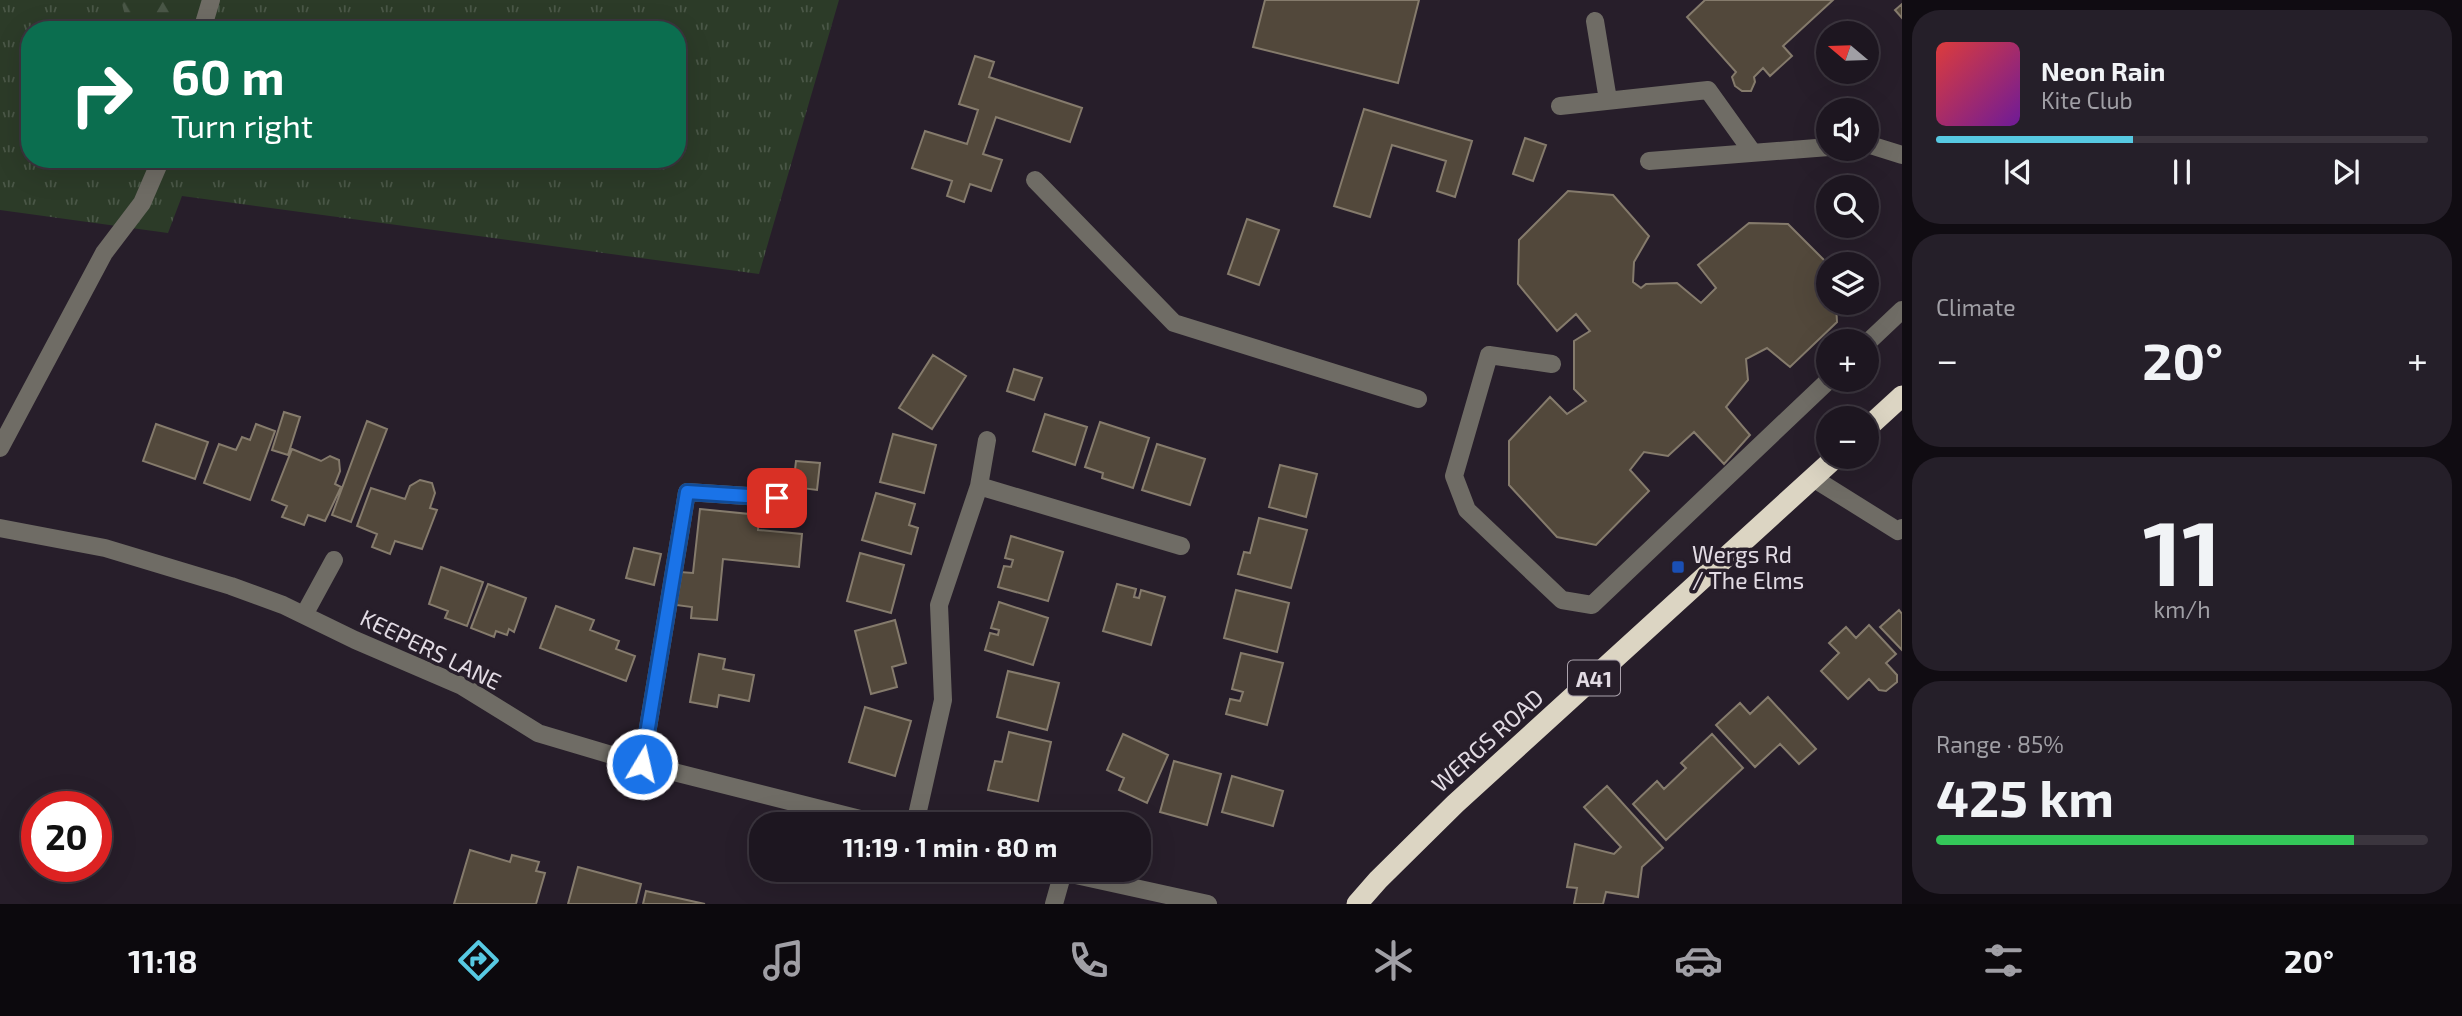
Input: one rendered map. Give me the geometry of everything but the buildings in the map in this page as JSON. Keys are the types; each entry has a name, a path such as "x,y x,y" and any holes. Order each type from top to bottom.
{"highway":[{"path":"1879,417 1902,396"},
{"name":"WERGS ROAD","path":"1357,904 1455,804 1823,469"}],"street":[{"path":"205,21 211,0"},
{"path":"1595,21 1608,100"},
{"path":"1560,106 1708,90 1753,153"},
{"path":"1649,161 1816,148"},
{"path":"1879,148 1902,155"},
{"path":"0,448 104,253 142,203 156,168"},
{"path":"1035,180 1174,323 1418,399"},
{"path":"1879,332 1902,310"},
{"path":"1552,364 1489,355 1454,476 1467,510 1562,600 1592,605 1816,392"},
{"path":"918,812 943,700 939,606 979,486 987,440"},
{"path":"1813,478 1898,531 1902,527"},
{"path":"979,486 1181,546"},
{"path":"642,764 687,492 777,498"},
{"name":"KEEPERS LANE","path":"0,528 105,548 284,605 462,686 538,733 642,764 832,812"},
{"path":"304,615 334,560"},
{"path":"1054,904 1057,882"},
{"path":"1108,882 1208,904"}],"green space":[{"path":"0,0 839,0 759,274 182,196 168,233 0,210"},
{"path":"121,0 195,0 192,21 126,21"}],"place":[{"name":"Wergs Rd / The Elms","path":"1678,567"}],"route":[{"path":"642,764 687,492 777,498"}]}
